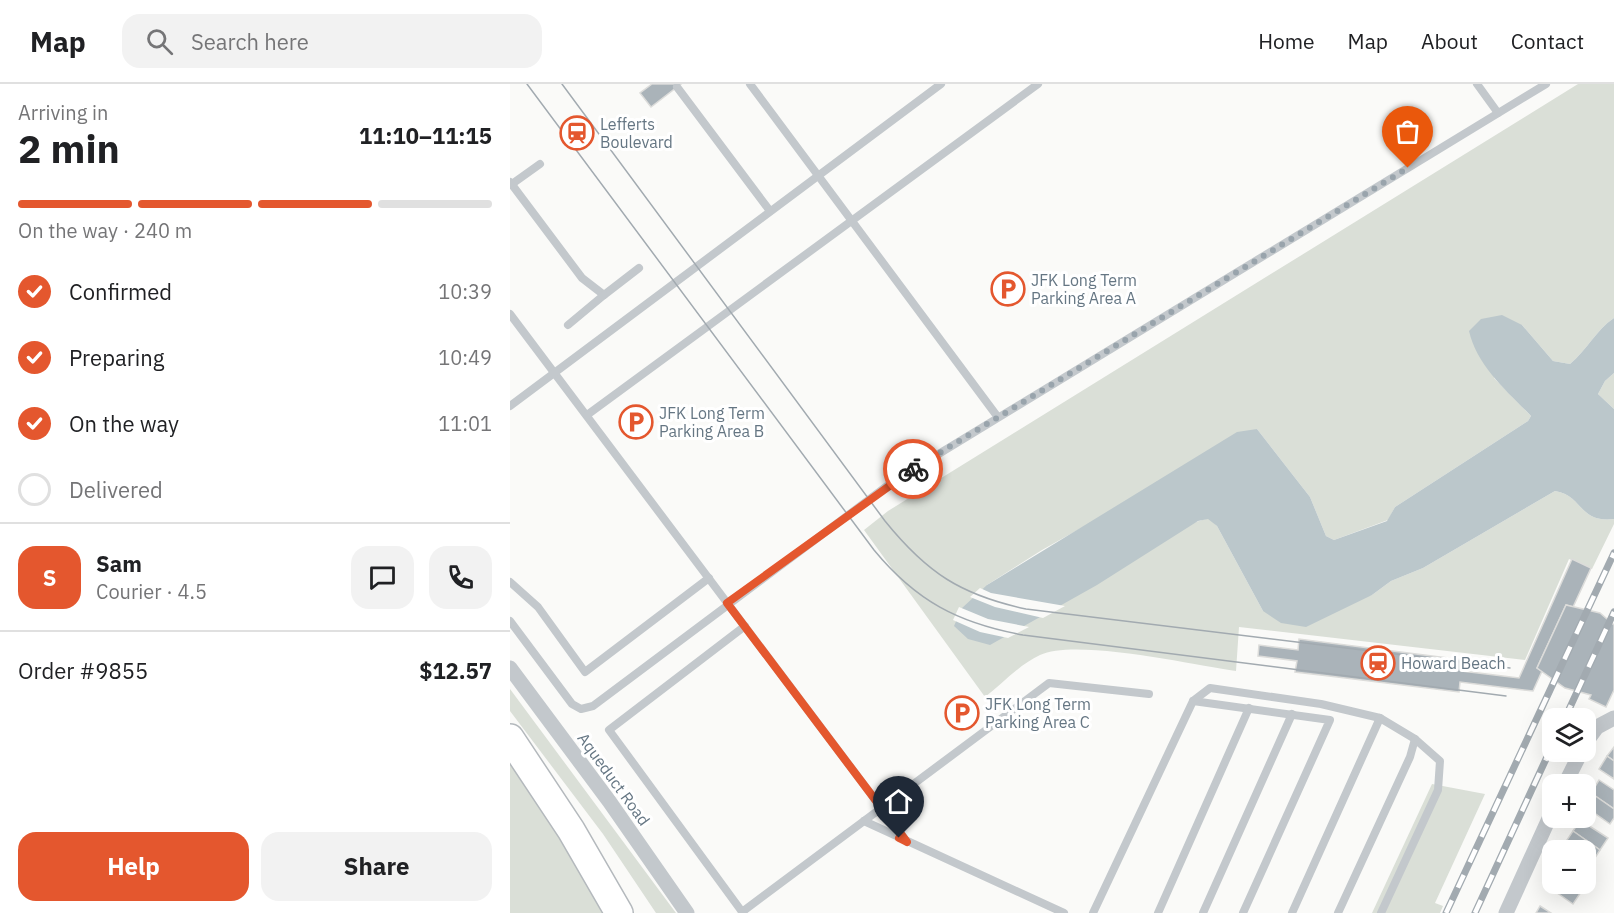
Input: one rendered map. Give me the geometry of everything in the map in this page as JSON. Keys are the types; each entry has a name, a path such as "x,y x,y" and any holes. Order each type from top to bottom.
{"highway":[{"path":"510,738 566,823 619,913"}],"street":[{"name":"Aqueduct Road","path":"510,668 614,808 687,913"},
{"path":"1596,728 1614,718"},
{"path":"1506,913 1545,828"}],"lane":[{"path":"750,84 997,416"},
{"path":"510,406 941,84"},
{"path":"587,416 1038,84"},
{"path":"1477,84 1498,113"},
{"path":"510,621 572,704 581,709 592,706 727,603 891,483 997,416 1546,84"},
{"path":"677,87 770,211"},
{"path":"540,164 511,183 582,278 604,295"},
{"path":"568,325 639,268"},
{"path":"510,314 907,842"},
{"path":"510,582 538,607 585,672 709,578"},
{"path":"745,626 609,730 742,912 1048,683 1149,694"},
{"path":"1093,913 1193,700 1210,688 1230,689 1321,704 1380,718 1415,739 1440,761 1438,790 1381,913"},
{"path":"1193,700 1330,720 1243,913"},
{"path":"1158,913 1249,708"},
{"path":"1203,913 1292,714"},
{"path":"1292,913 1380,718"},
{"path":"1338,913 1410,757 1415,739"},
{"path":"864,821 1064,913"}],"shaded area":[{"path":"1578,84 1614,84 1614,318 1570,364 1553,361 1522,325 1494,378 1531,416 1528,421 1395,507 1388,520 1334,540 1326,536 1310,497 1257,429 1042,550 987,585 1209,518 1217,526 1263,611 1372,595 1391,581 1423,568 1555,491 1571,498 1594,517 1614,519 1614,524 1592,569 1569,559 1525,660 1239,627 1236,671 1135,654 1080,649 1057,651 1033,659 985,697 864,530 888,511"},
{"path":"1502,315 1522,325 1553,361 1570,364 1614,318 1614,373 1605,381 1598,394 1614,409 1614,519 1594,517 1571,498 1555,491 1423,568 1391,581 1372,595 1306,627 1281,623 1263,611 1217,526 1208,519 1198,521 1097,585 990,645 968,639 954,626 962,608 987,585 1237,432 1257,429 1310,497 1326,536 1334,540 1387,521 1395,507 1528,421 1531,416 1486,367 1473,344 1469,331 1481,319"},
{"path":"1614,373 1614,409 1598,394 1605,381"},
{"path":"510,689 676,913 656,913 603,834 510,711"},
{"path":"510,754 610,913 510,913"},
{"path":"1432,784 1485,794 1435,903 1443,906 1440,913 1372,913"}],"pier":[{"path":"980,588 991,593 1065,606 1043,618 995,607 970,597"},
{"path":"959,607 988,619 1029,627 1008,638 980,632 953,620"}],"building":[{"path":"652,84 681,84 651,107 640,93"},
{"path":"1572,559 1591,568 1573,607 1566,605 1537,668 1542,671 1533,691 1460,682 1459,692 1295,672 1297,661 1258,656 1259,645 1298,650 1299,639 1463,660 1462,671 1519,678"},
{"path":"1566,605 1600,613 1614,625 1614,690 1606,707 1589,699 1591,695 1565,688 1537,668"},
{"path":"1614,747 1614,761 1607,756"},
{"path":"1607,756 1614,761 1614,779 1599,769"},
{"path":"1599,780 1614,790 1614,809 1596,796 1596,785"},
{"path":"1596,796 1614,809 1614,818 1610,824 1596,814"},
{"path":"1575,828 1592,828 1608,838 1600,850 1596,847 1596,840 1586,840 1573,831"},
{"path":"1573,831 1586,840 1567,840"},
{"path":"1559,894 1580,894 1573,904"},
{"path":"1540,906 1551,913 1536,913"}],"tram line":[{"path":"527,84 874,550 890,568 922,596 978,624 1023,635 1506,696"},
{"path":"562,84 885,521 916,555 947,579 982,597 1026,609 1510,668"}],"railway":[{"path":"1446,913 1614,553"},
{"path":"1570,708 1614,612"},
{"path":"1475,913 1545,762"}],"way so far":[{"path":"913,469 1408,168"}],"place":[{"name":"Lefferts Boulevard","path":"577,133"},
{"name":"JFK Long Term Parking Area A","path":"1008,289"},
{"name":"JFK Long Term Parking Area B","path":"636,422"},
{"name":"Howard Beach","path":"1378,663"},
{"name":"JFK Long Term Parking Area C","path":"962,713"}],"route":[{"path":"899,838 907,842 727,603 913,469"}]}
